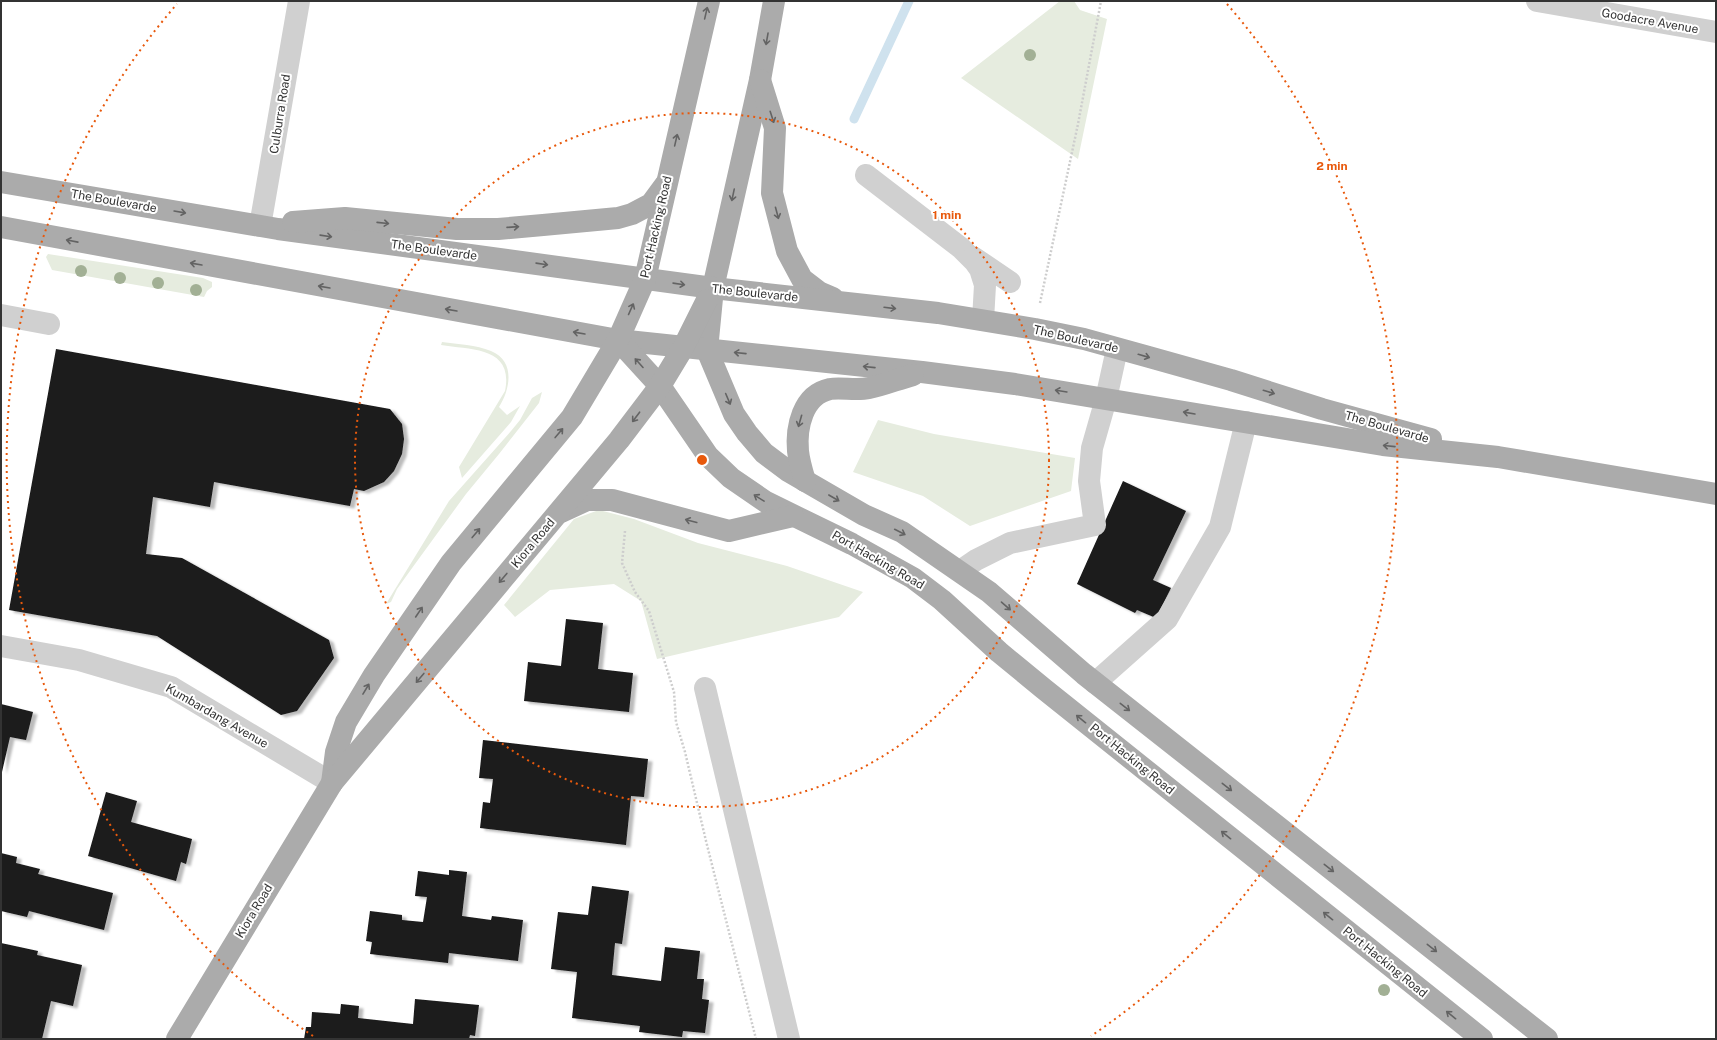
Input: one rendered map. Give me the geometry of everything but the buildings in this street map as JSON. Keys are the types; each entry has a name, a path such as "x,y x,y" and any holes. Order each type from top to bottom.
{"main road":[{"name":"Port Hacking Road","path":"709,1 645,279 618,340 660,386 708,456 748,491 793,516 859,547 928,588 999,652 1044,689 1482,1039"},
{"path":"774,1 760,80 713,288 707,350 734,414 747,433 778,465 864,515 902,532 989,592 1095,683 1547,1039"},
{"path":"760,80 775,128 772,192 787,251 796,270 811,287 832,298 852,303"},
{"path":"260,226 345,218 436,228 492,229 618,218 638,212 651,204 661,191 668,178"},
{"name":"The Boulevarde","path":"1,182 260,226 713,288 852,303 983,320 1035,329 1117,348 1231,380 1322,409 1498,457"},
{"name":"The Boulevarde","path":"1,227 618,340 922,372 1022,385 1383,445 1498,457 1716,494"},
{"name":"Kiora Road","path":"177,1039 332,783 618,440 660,386 684,348 713,288"},
{"name":"Kiora Road","path":"332,783 336,752 346,722 374,676 451,563 572,417 618,340"},
{"path":"805,481 798,452 798,428 804,410 815,396 829,389 868,388 922,372"},
{"path":"555,516 587,500 602,499 612,500 729,530 793,516"}],"street":[{"name":"Culburra Road","path":"260,226 298,1"},
{"name":"Goodacre Avenue","path":"1537,1 1716,32"},
{"path":"866,175 960,248 1010,282"},
{"path":"960,248 975,262 983,276 986,296 983,320"},
{"path":"1,315 49,324"},
{"path":"960,572 976,560 1010,543 1095,525 1090,495 1090,466 1092,448 1106,399 1117,348"},
{"path":"1095,683 1167,619 1220,527 1246,422"},
{"name":"Kumbardang Avenue","path":"1,646 78,660 171,687 332,783"},
{"path":"705,688 789,1039"}],"path":[{"path":"1035,329 1078,124 1101,1"},
{"path":"626,526 622,563 635,592 649,611 674,692 676,722 685,752 756,1039"}],"shaded area":[{"path":"1060,1 1074,1 1080,10 1107,19 1078,159 961,78"},
{"path":"48,254 203,278 212,282 212,287 207,291 204,297 52,270 46,257"},
{"path":"442,342 479,347 491,351 499,356 507,369 508,384 499,407 507,415 520,406 511,422 462,478 459,467 505,391 506,377 503,366 497,358 488,353 441,345"},
{"path":"542,392 539,403 466,494 397,589 391,602 386,604 449,501 520,420 532,398"},
{"path":"878,420 934,434 1075,458 1071,491 970,526 923,496 853,472"},
{"path":"599,510 634,519 698,543 787,566 863,592 839,617 657,659 641,601 614,584 550,590 515,617 504,605 574,519"}],"waterway":[{"path":"854,119 909,1"}]}
